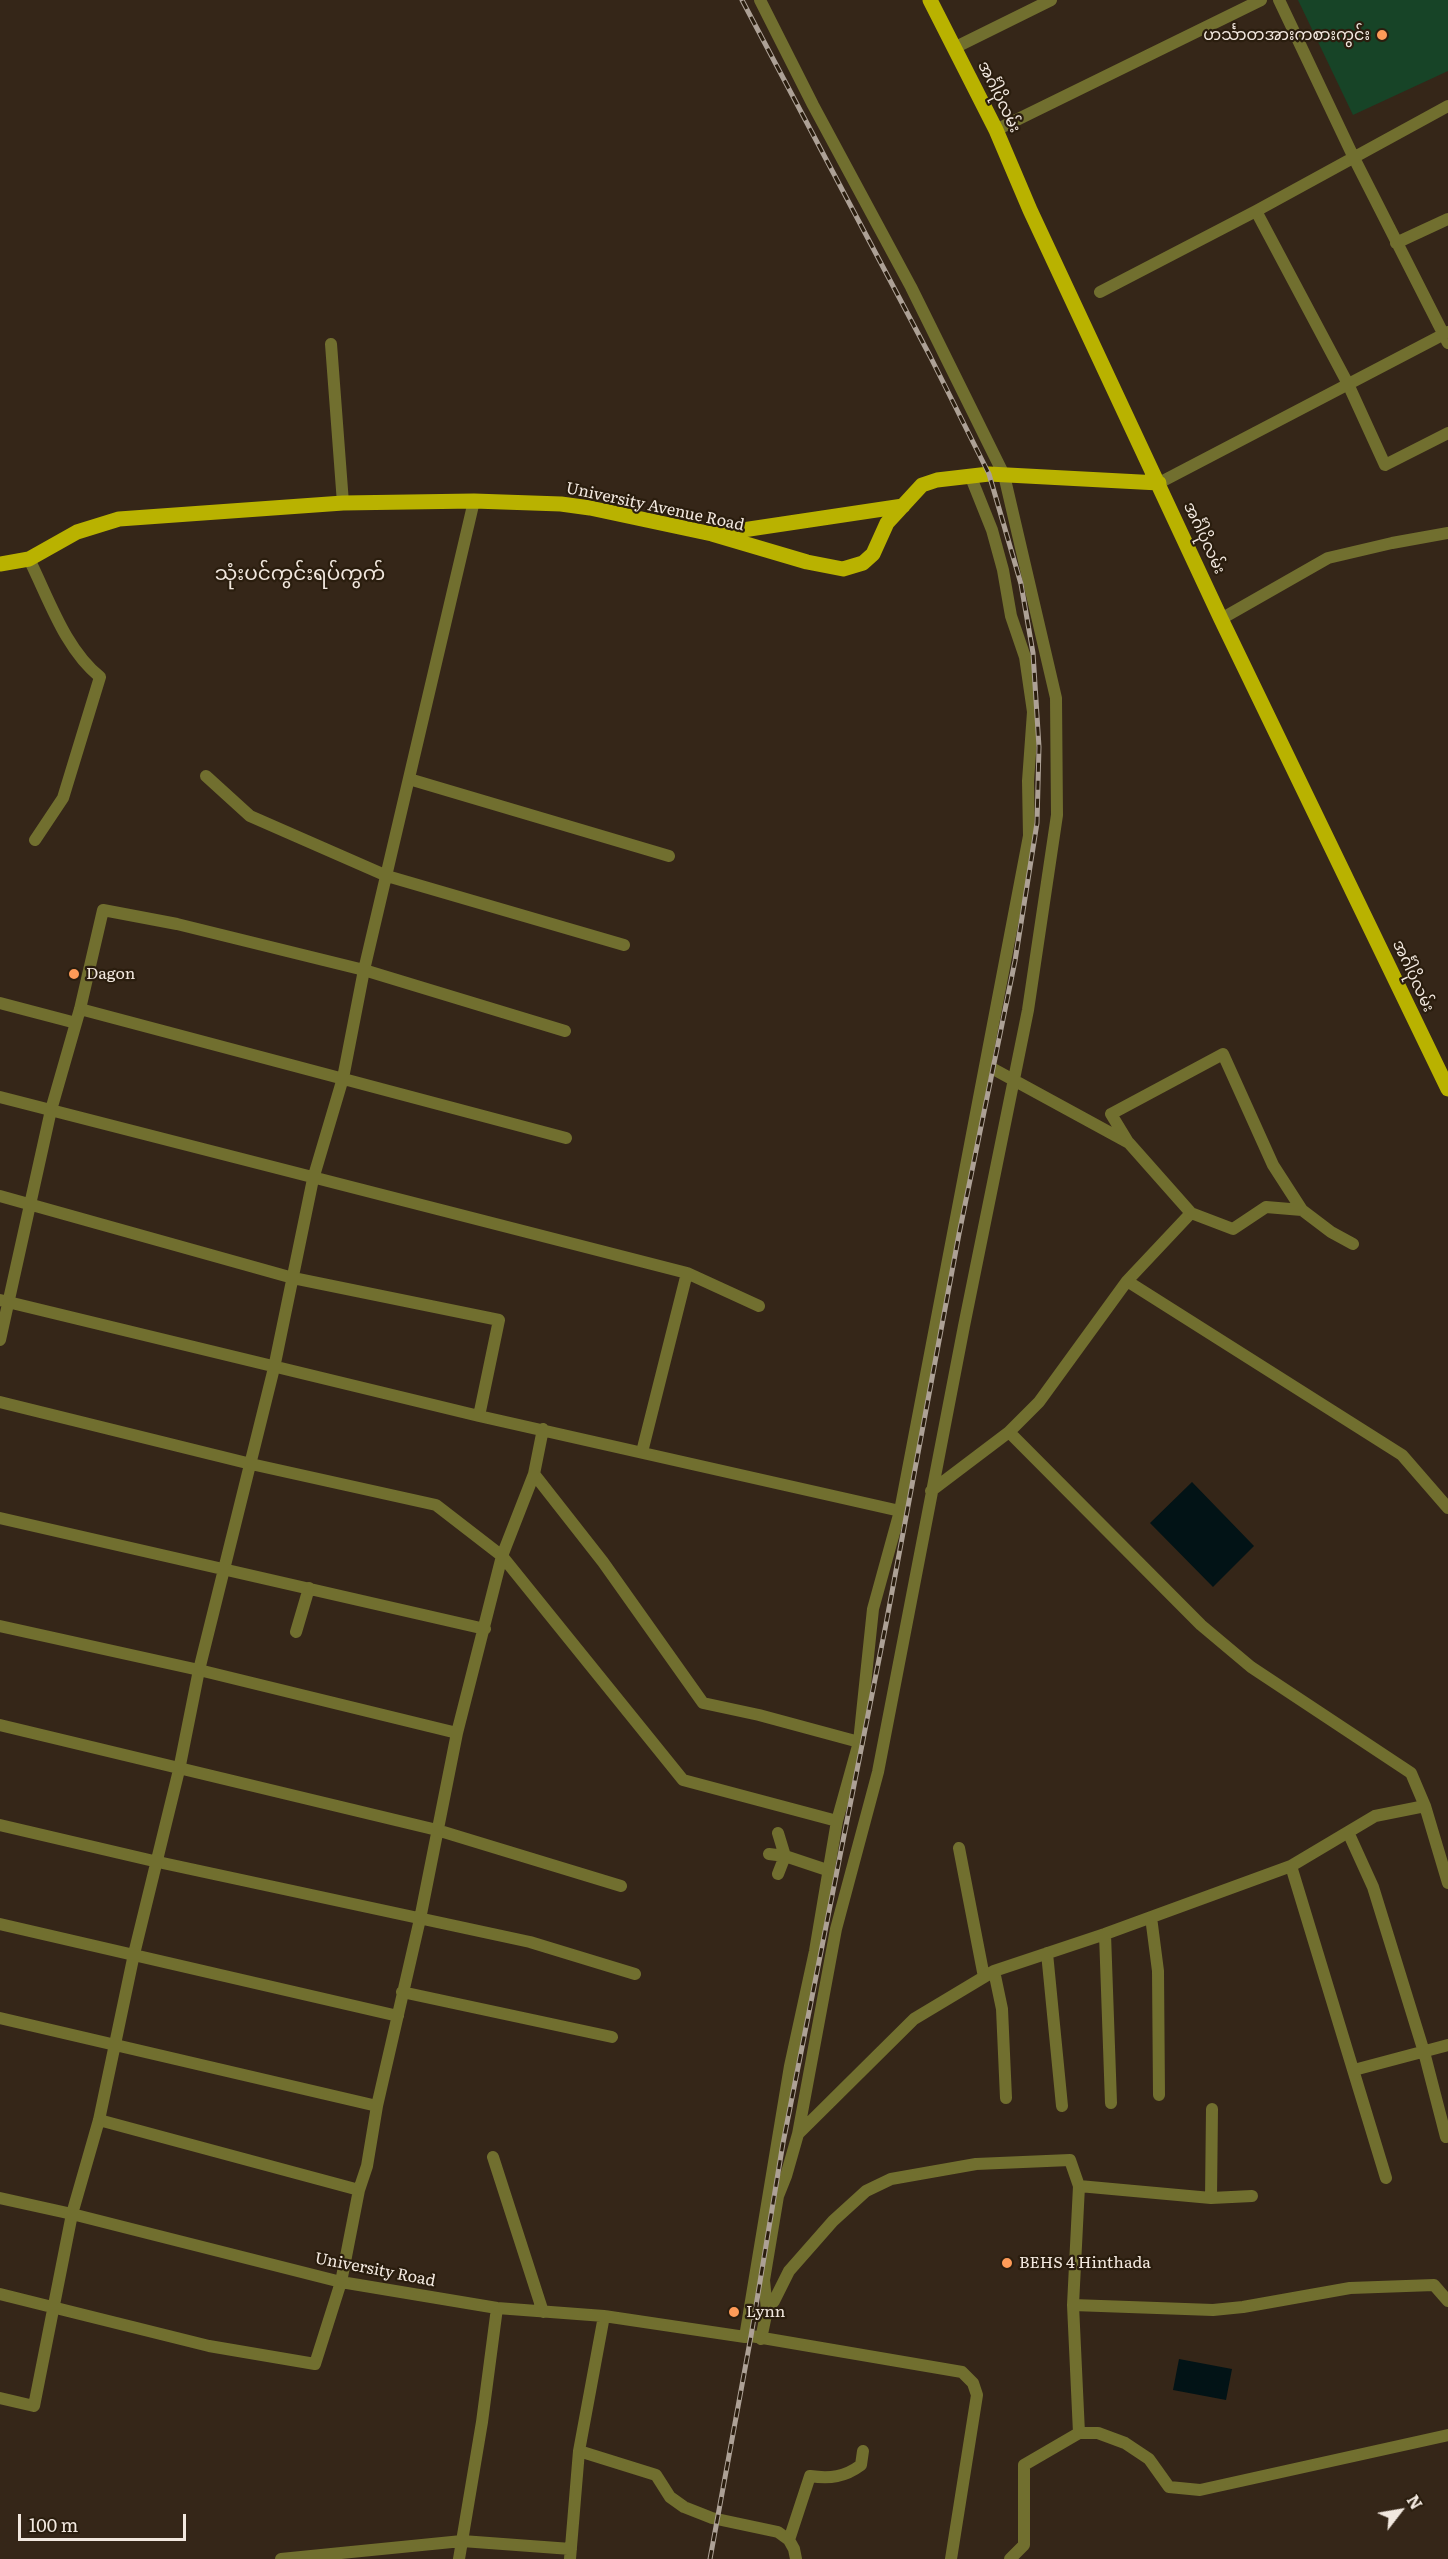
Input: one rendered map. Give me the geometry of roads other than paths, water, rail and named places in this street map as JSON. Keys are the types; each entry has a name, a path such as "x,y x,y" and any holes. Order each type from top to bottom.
{"main road":[{"name":"အင်္ဂါပိုလမ်း","path":"930,0 996,130 1030,210 1221,619 1448,1089"},
{"name":"University Avenue Road","path":"0,564 29,559 77,532 118,519 343,503 474,501 580,507 712,534 807,562 843,569 863,564 873,554 886,523 922,484 970,475 1159,483"},
{"path":"712,534 903,506"}],"street":[{"path":"760,0 813,105 911,287 1004,475 1056,699 1058,814 1029,1010 931,1491 878,1772 836,1929 798,2134 778,2196 764,2280 767,2310"},
{"path":"954,48 1051,0"},
{"path":"996,130 1262,0"},
{"path":"1159,483 1348,384 1447,337 1396,243 1279,0"},
{"path":"1100,292 1256,211 1448,106"},
{"path":"1256,211 1348,384 1385,465 1448,433"},
{"path":"1396,243 1448,219"},
{"path":"331,344 343,503"},
{"path":"752,2338 774,2151 830,1871 837,1821 859,1742 873,1609 900,1511 1029,836 1028,781 1033,712 1025,657 1011,616 1003,570 992,530 970,475"},
{"path":"0,2398 34,2406 72,2214 99,2120 134,1954 179,1770 199,1670 274,1368 313,1179 343,1078 364,970 474,501"},
{"path":"1221,619 1328,558 1448,533"},
{"path":"29,559 73,646 87,666 100,678 63,798 35,840"},
{"path":"206,776 250,816 387,876 624,945"},
{"path":"409,779 669,856"},
{"path":"0,1340 5,1302 31,1204 51,1110 81,1009 103,910 177,924 364,970 565,1031"},
{"path":"0,1003 76,1023"},
{"path":"81,1009 566,1138"},
{"path":"1302,1210 1266,1207 1233,1229 1191,1213 1130,1143 1111,1114 1223,1054 1273,1165 1302,1210 1331,1232 1353,1244"},
{"path":"986,1065 1130,1143"},
{"path":"0,1097 687,1273 759,1306"},
{"path":"0,1196 294,1278 499,1320 479,1416"},
{"path":"931,1491 1009,1432 1046,1393 1127,1281 1191,1213"},
{"path":"642,1452 687,1273"},
{"path":"1127,1281 1402,1455 1448,1508"},
{"path":"5,1302 479,1416 900,1511"},
{"path":"0,1402 251,1464 436,1505 502,1556 683,1780 837,1821"},
{"path":"0,2294 209,2346 315,2364 341,2282 359,2190 368,2166 377,2106 420,1919 457,1733 502,1556 534,1474 543,1429"},
{"path":"1009,1432 1202,1625 1251,1668 1412,1773 1425,1806 1448,1883"},
{"path":"534,1474 603,1562 703,1703 759,1715 859,1742"},
{"path":"0,1518 485,1629"},
{"path":"296,1632 309,1588"},
{"path":"0,1626 199,1670 457,1733"},
{"path":"0,1725 179,1770 437,1830 621,1886"},
{"path":"798,2134 914,2019 989,1974 1291,1866 1375,1816 1425,1806"},
{"path":"0,1824 158,1862 530,1942 635,1974"},
{"path":"1348,1832 1373,1887 1424,2052 1446,2137"},
{"path":"778,1833 785,1856 778,1874"},
{"path":"959,1848 989,1974 1002,2009 1006,2098"},
{"path":"769,1854 785,1856 830,1871"},
{"path":"1291,1866 1386,2178"},
{"path":"1151,1917 1158,1971 1159,2095"},
{"path":"0,1924 398,2016"},
{"path":"1105,1934 1111,2103"},
{"path":"1047,1953 1062,2106"},
{"path":"402,1992 612,2037"},
{"path":"0,2018 377,2106"},
{"path":"1354,2070 1448,2045"},
{"path":"1211,2198 1212,2109"},
{"path":"99,2120 359,2190"},
{"path":"493,2157 543,2312"},
{"path":"752,2338 789,2271 832,2221 866,2191 891,2179 976,2164 1070,2160 1079,2186 1073,2305 1079,2433"},
{"path":"1079,2186 1211,2198 1252,2196"},
{"name":"University Road","path":"0,2198 341,2282 497,2308 604,2316 962,2372 973,2383 977,2395 976,2412 951,2559"},
{"path":"1073,2305 1213,2310 1350,2288 1434,2284 1448,2301"},
{"path":"459,2559 482,2422 497,2308"},
{"path":"281,2559 462,2541 571,2554 579,2451 604,2316"},
{"path":"1010,2559 1024,2545 1024,2465 1079,2433 1098,2433 1125,2442 1149,2459 1169,2487 1200,2490 1448,2435"},
{"path":"579,2451 656,2475 670,2497 684,2507 712,2518 778,2532 789,2540 796,2559"},
{"path":"789,2540 810,2476 824,2478 841,2476 861,2465 862,2451"}],"railway":[{"path":"710,2559 751,2336 783,2143 886,1624 959,1234 1015,961 1037,823 1039,747 1033,653 1021,584 989,474 930,356 742,0"}],"place":[{"name":"ဟင်္သာတအားကစားကွင်း","path":"1382,35"},
{"name":"Dagon","path":"74,974"},
{"name":"BEHS 4 Hinthada","path":"1007,2263"},
{"name":"Lynn","path":"734,2312"}],"district":[{"name":"သုံးပင်ကွင်းရပ်ကွက်","path":"300,574"}]}
